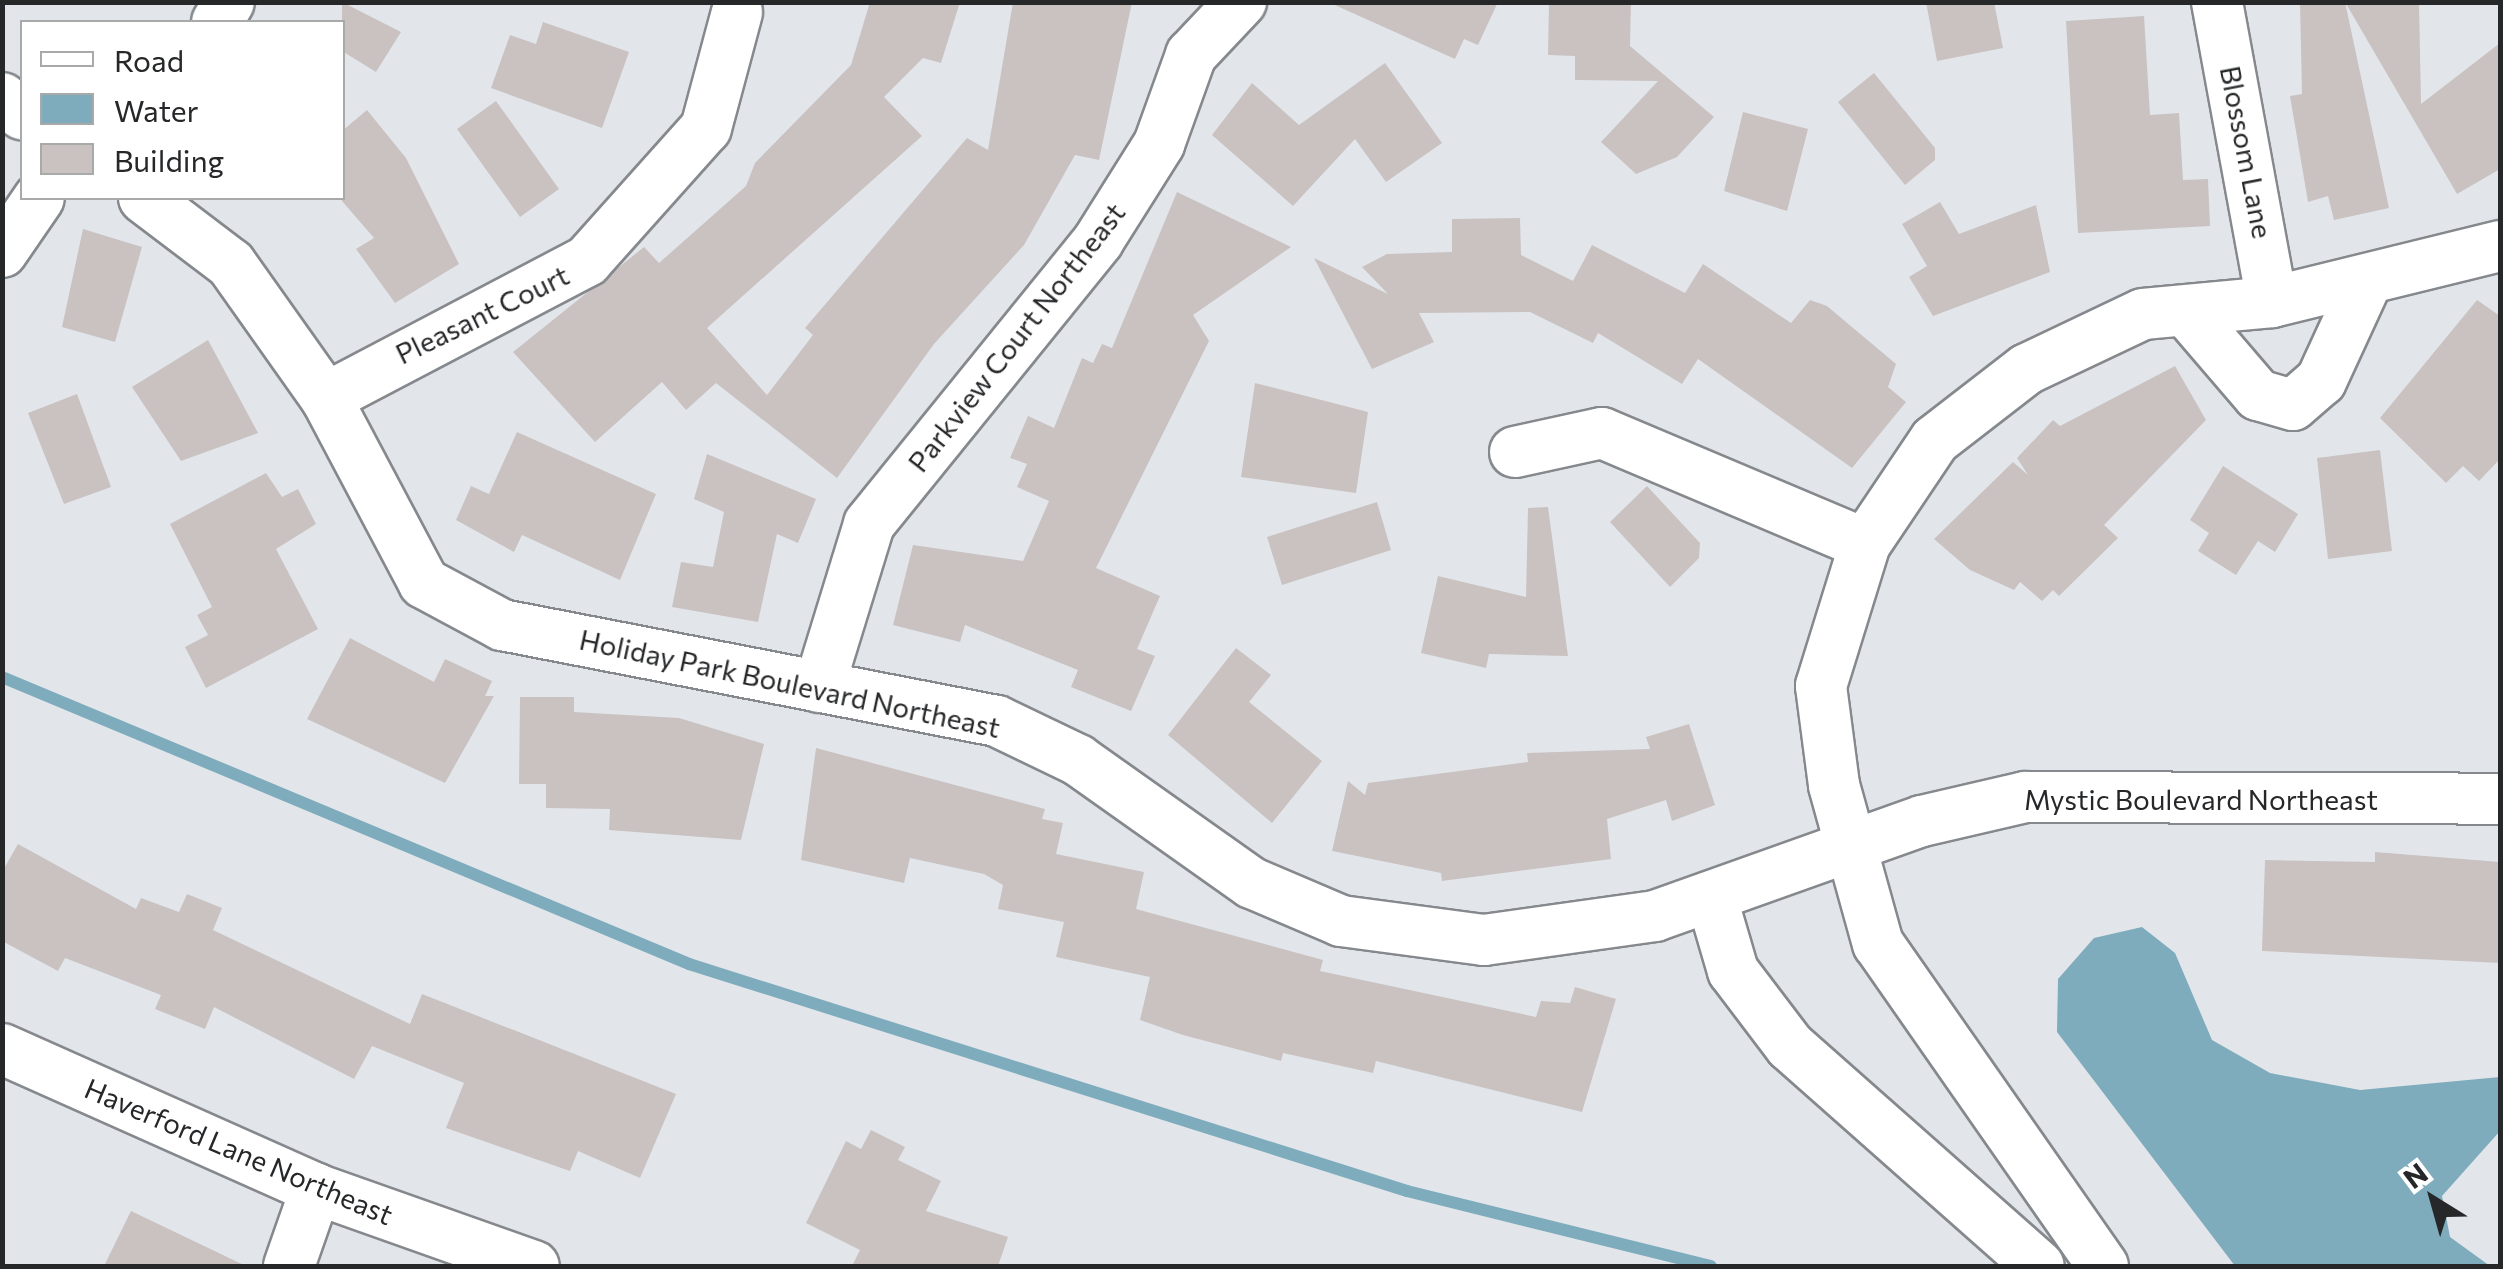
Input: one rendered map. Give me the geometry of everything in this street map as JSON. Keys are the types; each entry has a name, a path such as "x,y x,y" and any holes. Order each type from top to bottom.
{"street":[{"name":"Parkview Court Northeast","path":"819,687 869,524 1098,241 1159,144 1191,55 1241,2"},
{"name":"Blossom Lane","path":"2217,2 2272,302"},
{"name":"Pleasant Court","path":"326,398 587,261 706,128 737,12"},
{"path":"2,252 38,200"},
{"name":"Holiday Park Boulevard Northeast","path":"147,200 231,264 326,398 424,584 502,624 997,721 1078,760 1252,882 1341,921 1484,940 1712,899 1848,848"},
{"path":"2103,1266 1878,944 1848,848 1821,686 1865,544 1935,440 2027,368 2144,314 2272,302 2500,246"},
{"path":"2186,310 2258,395 2293,405 2321,381 2368,279"},
{"path":"1515,452 1602,433 1865,544"},
{"name":"Mystic Boulevard Northeast","path":"1848,848 2025,796 2500,799"},
{"path":"1712,899 1733,971 1790,1046 2039,1266"},
{"name":"Haverford Lane Northeast","path":"2,1049 316,1189 534,1266"},
{"path":"288,1266 316,1189"}],"water":[{"path":"2142,927 2175,953 2212,1040 2270,1073 2360,1090 2500,1077 2500,1131 2442,1196 2450,1237 2490,1266 2235,1266 2057,1032 2058,979 2094,938"}],"building":[{"path":"342,2 401,32 376,72 345,53"},
{"path":"870,2 960,2 941,63 923,58 884,97 922,136 707,328 767,395 813,335 805,328 967,138 988,150 1013,2 1132,2 1099,160 1075,155 1024,245 934,344 837,478 716,383 686,410 662,382 595,442 513,352 644,247 659,263 746,186 755,163 851,65"},
{"path":"1328,2 1498,2 1478,45 1464,39 1455,59"},
{"path":"1549,2 1631,2 1630,46 1714,117 1677,157 1636,174 1601,142 1658,81 1575,80 1575,56 1548,55"},
{"path":"1926,2 1994,2 2003,48 1937,61"},
{"path":"2300,2 2345,2 2389,208 2334,220 2328,196 2308,202 2290,96 2302,94"},
{"path":"2345,2 2419,2 2421,104 2500,43 2500,169 2457,194"},
{"path":"2144,16 2150,115 2179,113 2183,180 2208,179 2210,226 2078,233 2066,21"},
{"path":"543,22 629,52 602,128 491,88 510,35 536,44"},
{"path":"1385,63 1442,143 1386,182 1355,139 1293,206 1212,135 1252,83 1299,125"},
{"path":"1874,73 1935,148 1935,160 1905,185 1838,102"},
{"path":"496,101 559,189 520,217 457,129"},
{"path":"367,110 406,158 459,264 395,303 356,249 374,238 342,201 345,128"},
{"path":"1743,112 1808,129 1787,211 1724,191"},
{"path":"1177,192 1291,247 1193,315 1209,341 1096,568 1160,596 1137,649 1155,656 1131,711 1071,687 1078,670 965,625 960,642 893,625 913,545 1023,561 1049,501 1017,487 1027,464 1010,458 1028,416 1054,428 1082,358 1093,363 1102,344 1112,348"},
{"path":"1940,202 1959,234 2036,205 2050,272 1933,316 1909,277 1927,266 1902,224"},
{"path":"1520,218 1521,255 1573,281 1592,245 1685,293 1703,264 1791,323 1810,300 1827,306 1896,364 1888,387 1906,402 1852,468 1698,359 1682,384 1598,333 1593,343 1530,312 1419,313 1434,342 1372,369 1314,258 1388,294 1362,267 1387,254 1452,252 1452,219"},
{"path":"83,229 142,247 115,342 62,327"},
{"path":"2477,300 2500,316 2500,459 2479,481 2463,466 2446,483 2380,418"},
{"path":"208,340 258,433 181,461 132,387"},
{"path":"2175,366 2206,420 2104,525 2118,538 2059,596 2053,590 2042,601 2020,582 2014,590 1970,570 1934,539 2013,462 2028,475 2017,458 2053,420 2060,426"},
{"path":"1255,383 1368,412 1356,493 1241,477"},
{"path":"77,394 111,487 64,504 28,413"},
{"path":"517,432 656,494 620,580 522,535 514,552 456,520 471,486 489,494"},
{"path":"2380,450 2392,551 2328,559 2317,458"},
{"path":"707,454 816,499 798,543 777,534 758,622 672,607 681,562 713,567 724,512 694,499"},
{"path":"2223,466 2298,514 2275,552 2258,541 2236,575 2198,551 2209,533 2190,520"},
{"path":"266,473 282,497 298,489 316,524 276,549 318,629 206,688 185,647 208,635 197,615 212,607 170,524"},
{"path":"1647,486 1700,543 1699,558 1670,587 1610,522"},
{"path":"1377,502 1391,550 1282,585 1267,537"},
{"path":"1548,507 1568,656 1489,654 1486,668 1421,653 1438,576 1526,597 1528,508"},
{"path":"350,638 434,682 445,659 492,681 485,696 494,696 445,783 307,719"},
{"path":"1236,648 1271,675 1249,702 1322,761 1272,823 1168,735"},
{"path":"520,697 574,697 574,712 679,718 764,744 741,840 609,830 610,809 546,808 546,784 519,784"},
{"path":"1689,724 1715,805 1672,821 1666,800 1607,819 1611,859 1442,881 1441,873 1332,851 1348,781 1365,795 1368,783 1528,762 1527,753 1650,749 1646,737"},
{"path":"816,748 1045,809 1042,819 1063,823 1056,854 1144,872 1136,909 1323,960 1320,971 1536,1017 1541,1001 1570,1003 1575,987 1616,999 1582,1112 1376,1061 1373,1073 1283,1053 1281,1061 1183,1035 1140,1020 1150,977 1056,957 1064,922 998,909 1003,885 984,874 910,858 904,883 801,860"},
{"path":"18,844 136,909 141,898 179,912 187,894 222,908 213,930 410,1024 422,994 676,1094 640,1178 578,1151 570,1171 446,1128 464,1083 372,1046 354,1079 214,1007 205,1029 155,1009 161,995 65,958 58,971 2,941 2,872"},
{"path":"2375,852 2500,862 2500,963 2262,951 2265,860 2375,862"},
{"path":"871,1130 905,1147 898,1160 941,1181 926,1211 1008,1237 998,1266 852,1266 860,1250 806,1223 846,1141 861,1149"},
{"path":"131,1211 246,1266 104,1266"}],"waterway":[{"path":"2,677 689,964 1407,1191 1711,1266"}]}
